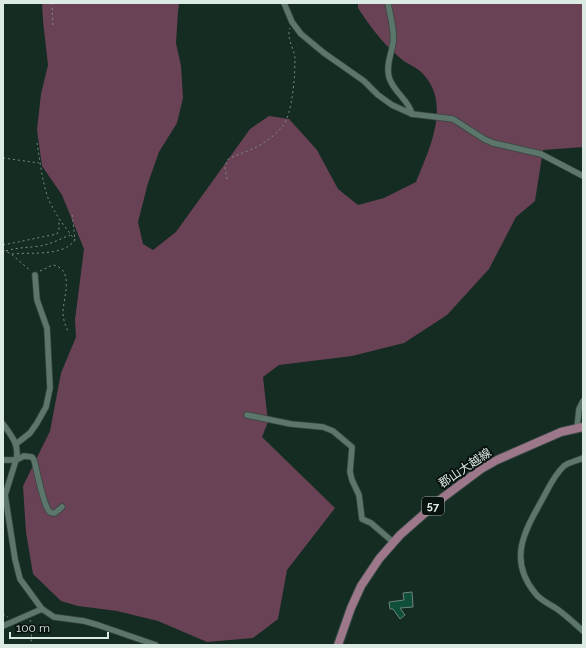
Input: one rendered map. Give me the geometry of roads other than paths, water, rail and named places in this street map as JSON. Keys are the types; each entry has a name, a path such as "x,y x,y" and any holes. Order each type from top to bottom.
{"main road":[{"name":"郡山大越線","path":"338,645 348,615 361,586 369,572 393,542 441,499 481,469 497,460 561,432 580,427"}],"street":[{"path":"284,3 292,22 301,34 312,44 364,81 378,95 392,105 412,114 453,119 489,141 541,154 583,176"},
{"path":"388,3 393,33 393,44 388,62 389,78 400,97 411,110 412,114"},
{"path":"16,444 30,433 37,423 46,407 50,388 47,328 37,300 35,275"},
{"path":"580,427 580,408 583,401"},
{"path":"246,415 291,424 323,427 333,431 342,438 352,447 350,472 359,495 362,519 371,524 393,542"},
{"path":"3,424 16,444 16,460 5,495 20,579 42,609 54,617 84,621 156,645"},
{"path":"3,460 16,460 24,456 32,458 34,460 47,507 50,512 55,513 62,507"},
{"path":"583,458 568,463 562,467 552,482 529,525 521,545 520,555 525,576 535,594 564,614 583,631"},
{"path":"3,626 42,609"}]}
